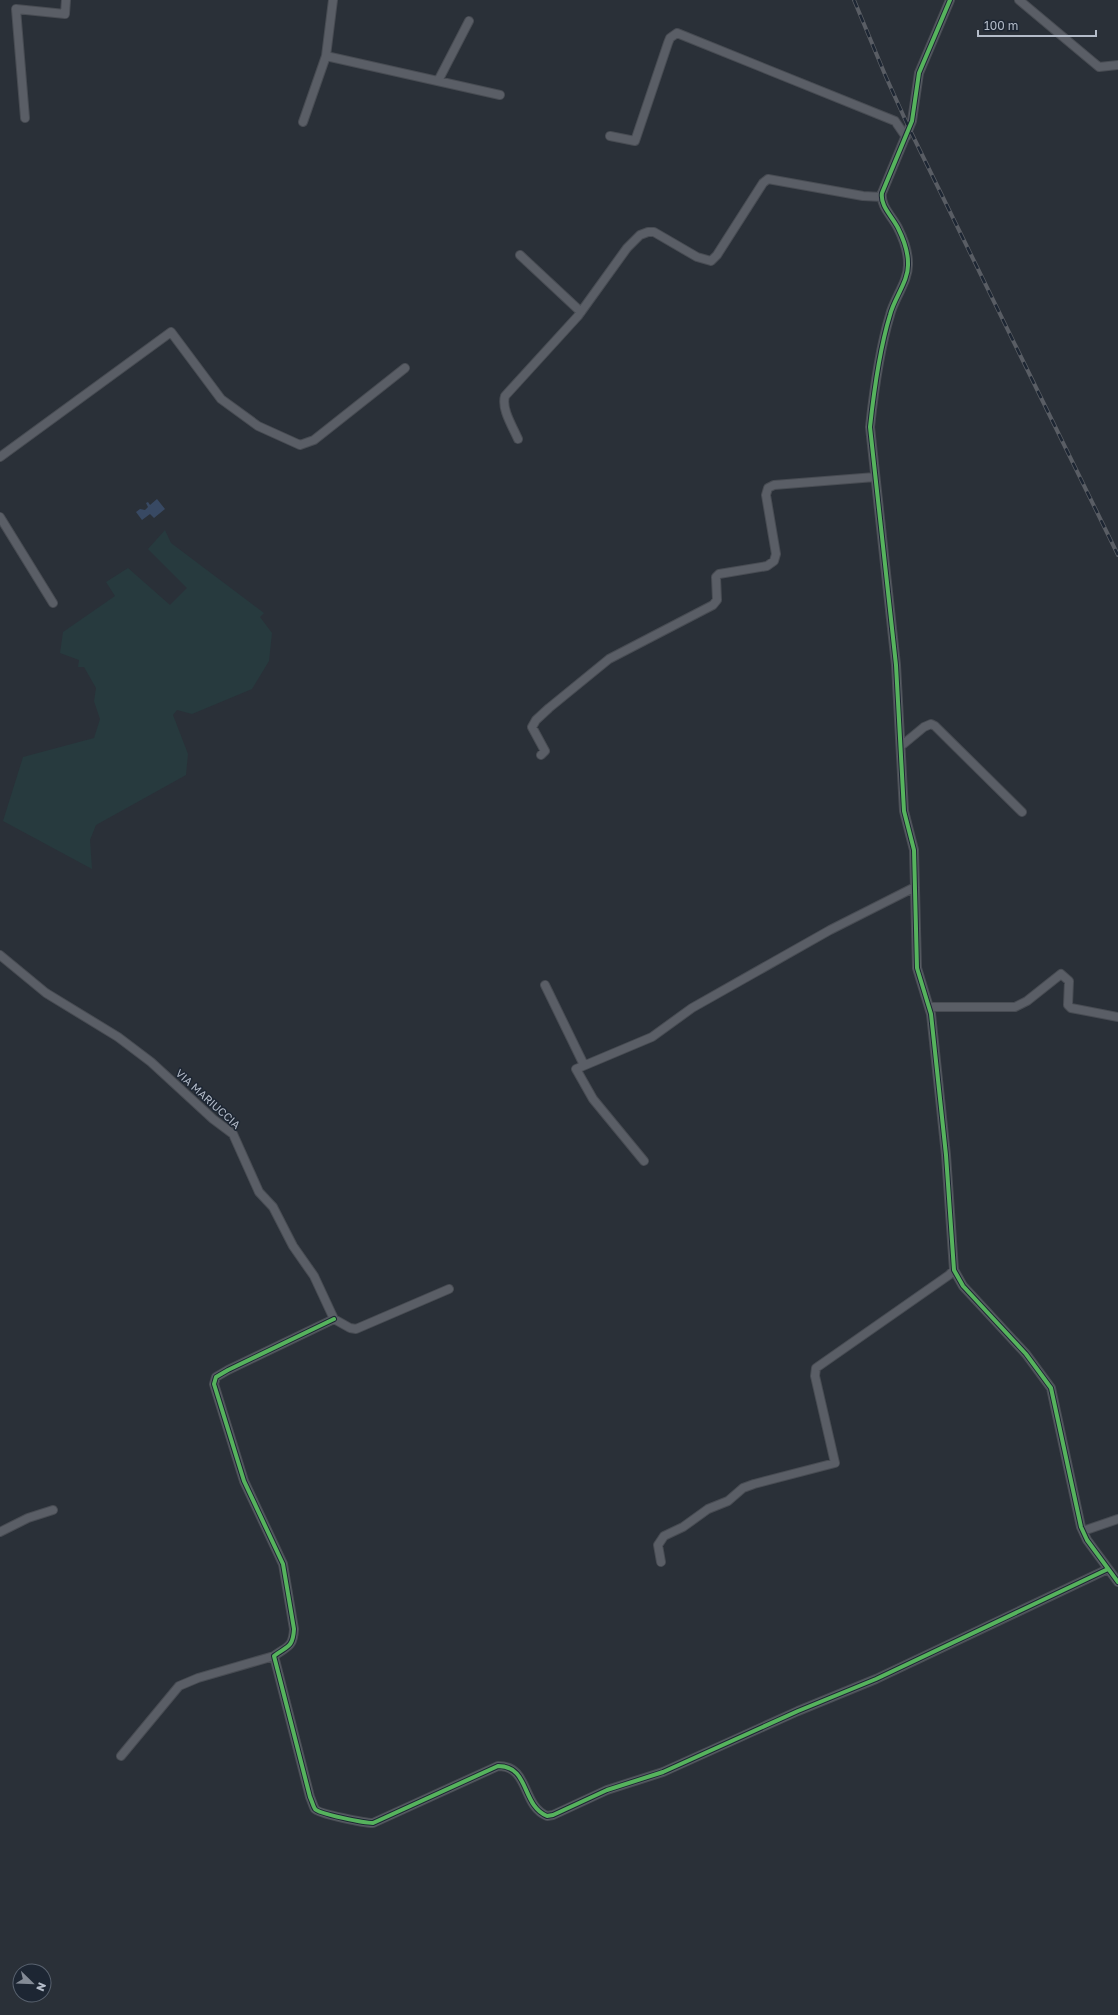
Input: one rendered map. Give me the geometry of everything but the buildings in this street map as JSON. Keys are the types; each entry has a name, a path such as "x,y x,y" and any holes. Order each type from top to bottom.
{"street":[{"path":"25,118 16,9 65,14 66,0"},
{"path":"303,122 326,56 333,0"},
{"path":"950,0 919,73 913,115 881,201 899,230 906,254 908,271 890,314 873,400 870,427 896,665 904,811 914,850 917,968 931,1014 946,1156 954,1270 963,1286 1026,1354 1051,1388 1079,1519 1083,1531 1087,1540 1118,1582"},
{"path":"1019,0 1099,67 1118,65"},
{"path":"438,81 469,21"},
{"path":"610,136 634,141 670,38 677,34 895,121 906,137"},
{"path":"326,56 500,95"},
{"path":"518,439 506,412 504,400 505,396 581,312 628,248 644,233 654,232 697,257 708,261 712,260 763,183 768,179 863,196 882,197"},
{"path":"520,256 581,312"},
{"path":"0,457 171,332 221,399 258,426 300,445 314,440 405,368"},
{"path":"541,755 545,751 532,727 536,720 549,708 609,660 714,605 717,600 716,577 719,574 767,566 774,561 776,554 766,495 768,488 774,485 875,477"},
{"path":"0,517 53,603"},
{"path":"901,746 924,727 931,724 935,726 1022,812"},
{"path":"644,1161 593,1099 576,1069 652,1037 692,1008 830,930 915,887"},
{"name":"VIA MARIUCCIA","path":"0,954 46,993 118,1038 151,1062 212,1118 233,1134 259,1192 273,1207 293,1246 314,1276 334,1319"},
{"path":"929,1007 1015,1007 1027,1001 1061,974 1069,981 1068,1005 1071,1008 1118,1017"},
{"path":"545,985 584,1065"},
{"path":"661,1562 658,1545 662,1538 683,1527 708,1509 734,1497 743,1488 835,1462 815,1376 816,1368 906,1307 949,1276 954,1270"},
{"path":"121,1756 179,1686 198,1678 274,1656 285,1650 294,1639 294,1629 283,1564 244,1481 214,1384 216,1377 334,1319 350,1328 356,1329 449,1289"},
{"path":"0,1532 28,1518 53,1510"},
{"path":"1083,1531 1118,1520"},
{"path":"274,1656 310,1797 315,1809 322,1813 346,1817 364,1823 373,1822 498,1766 506,1766 513,1769 519,1775 534,1808 547,1816 554,1815 607,1790 663,1772 798,1710 876,1679 1108,1568"}],"green space":[{"path":"165,530 171,543 264,613 260,617 272,633 269,661 252,689 192,714 177,710 173,715 188,754 186,775 96,825 90,840 92,869 3,821 23,757 94,738 100,719 94,701 96,688 84,667 78,667 79,660 60,653 63,632 115,596 106,582 128,568 170,605 187,588 148,549"}],"water":[{"path":"157,499 165,509 154,518 150,514 142,520 136,512 140,509 145,510 148,507 146,503 148,502 150,505"}],"railway":[{"path":"854,0 909,128 1118,555"}],"cycle path":[{"path":"950,0 919,73 912,121 882,193 885,207 898,228 903,241 907,254 908,270 904,283 892,309 886,329 875,385 870,427 896,665 904,811 914,850 917,968 931,1014 946,1155 954,1270 963,1286 1026,1354 1051,1388 1081,1527 1087,1540 1118,1582"},
{"path":"334,1319 228,1370 216,1377 214,1384 244,1481 283,1564 294,1629 291,1643 274,1656 310,1797 315,1809 333,1816 373,1823 498,1766 508,1768 516,1772 533,1804 539,1811 547,1816 553,1815 607,1790 663,1772 798,1711 876,1679 1108,1569"}]}
